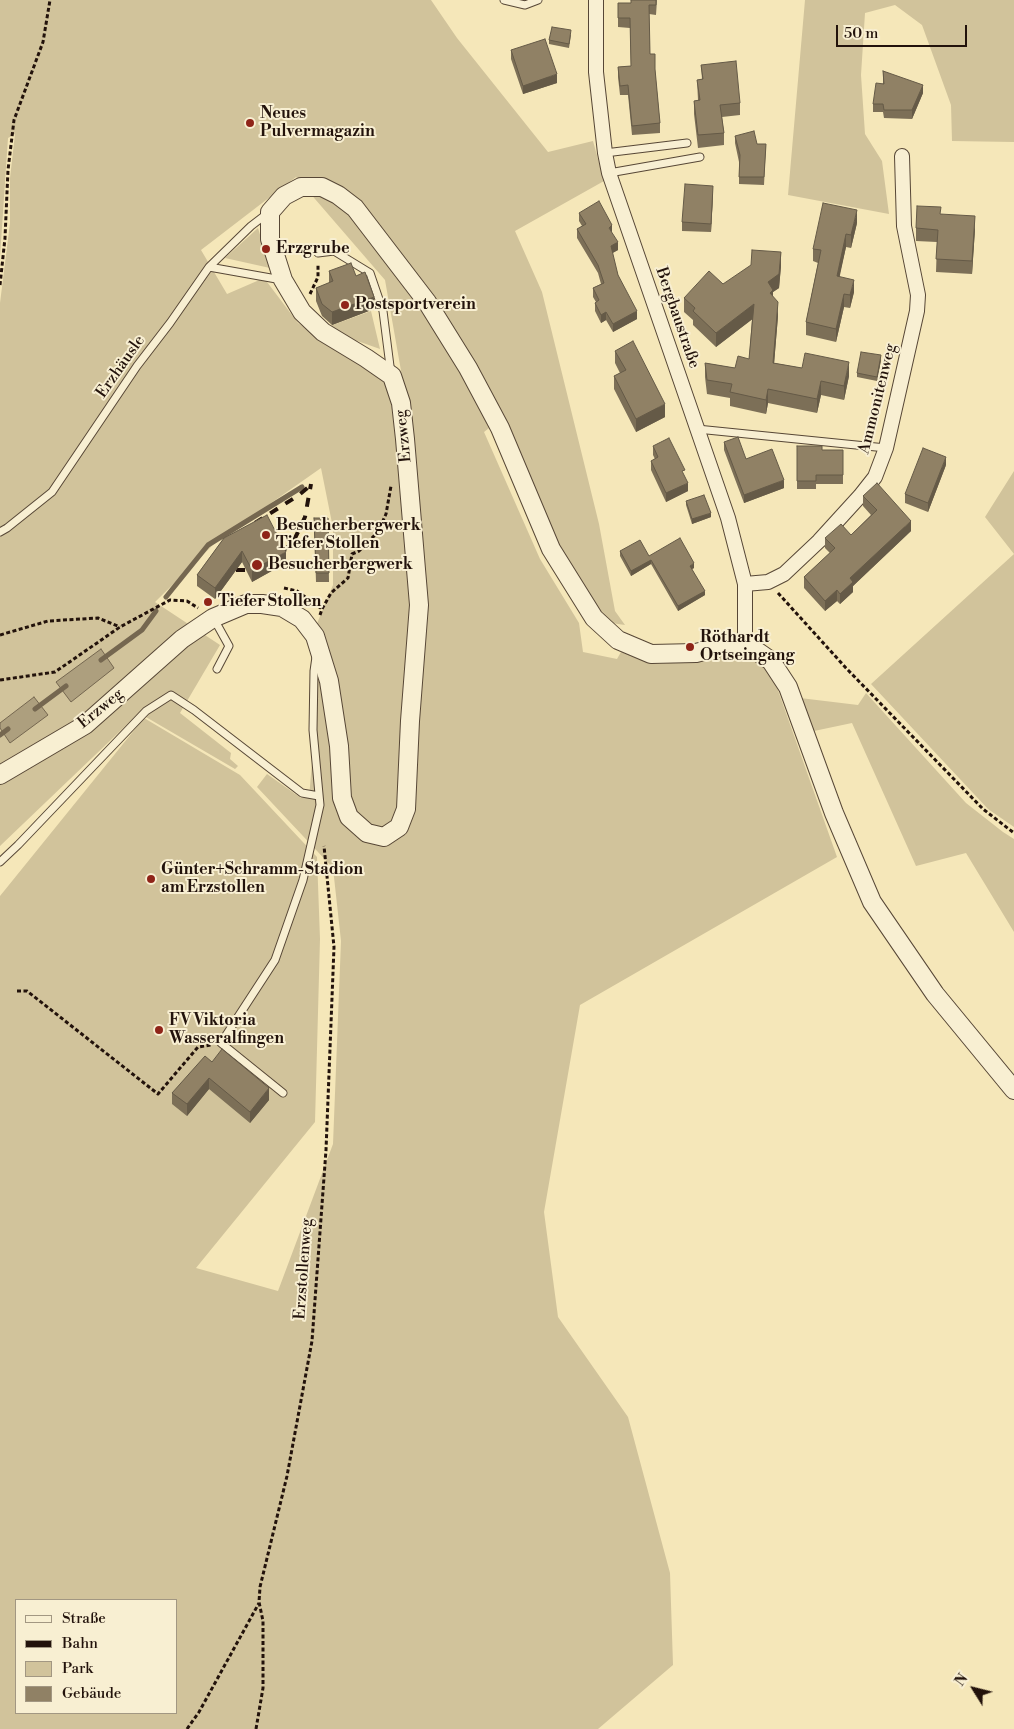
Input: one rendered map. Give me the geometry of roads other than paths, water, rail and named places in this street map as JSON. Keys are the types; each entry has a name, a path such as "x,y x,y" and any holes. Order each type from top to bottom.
{"street":[{"name":"Bergbaustraße","path":"596,0 596,72 609,173 728,518 745,584 745,643"},
{"name":"Ammonitenweg","path":"745,584 768,582 784,574 819,541 875,477 886,448 917,311 918,295 904,226 902,156"},
{"path":"392,376 323,332 302,312 283,280 270,239 270,212 284,196 301,187 322,187 338,195 355,208 427,302 468,368 500,428 550,549 594,618 618,640 651,654 696,653 727,645 745,643 770,660 788,687 834,812 872,902 935,994 1014,1090"},
{"name":"Erzweg","path":"0,775 85,725 182,639 213,618 246,604 262,604 282,607 302,620 316,636 328,681 337,737 342,798 349,817 367,833 384,837 399,827 406,810 410,720 419,605 401,403 392,376"}],"lane":[{"path":"504,0 526,5 538,0"},
{"path":"605,153 687,143"},
{"path":"609,173 700,157"},
{"name":"Erzhäusle","path":"0,532 52,492 137,366 209,267 251,226 270,212"},
{"path":"318,253 334,251 370,273 383,310 392,376"},
{"path":"209,267 283,280"},
{"path":"697,429 886,448"},
{"path":"213,618 229,646 217,669"},
{"path":"283,1094 220,1043 275,960 303,880 320,805 313,730 314,671 318,646"},
{"path":"0,862 146,711 171,695 194,710 302,793 319,796"}],"waterway":[{"path":"166,597 208,545 302,487"},
{"path":"101,660 142,630 156,611"},
{"path":"35,709 66,686"},
{"path":"0,735 8,729"}],"railway":[{"path":"281,552 292,544 305,517 311,484"},
{"path":"255,523 299,495 311,485"},
{"path":"236,570 246,570"}],"place":[{"name":"Neues Pulvermagazin","path":"250,123"},
{"name":"Erzgrube","path":"266,249"},
{"name":"Postsportverein","path":"345,305"},
{"name":"Besucherbergwerk Tiefer Stollen","path":"266,535"},
{"name":"Besucherbergwerk","path":"257,565"},
{"name":"Tiefer Stollen","path":"208,602"},
{"name":"Röthardt Ortseingang","path":"690,647"},
{"name":"Günter+Schramm-Stadion am Erzstollen","path":"151,879"},
{"name":"FV Viktoria Wasseralfingen","path":"159,1030"}]}
